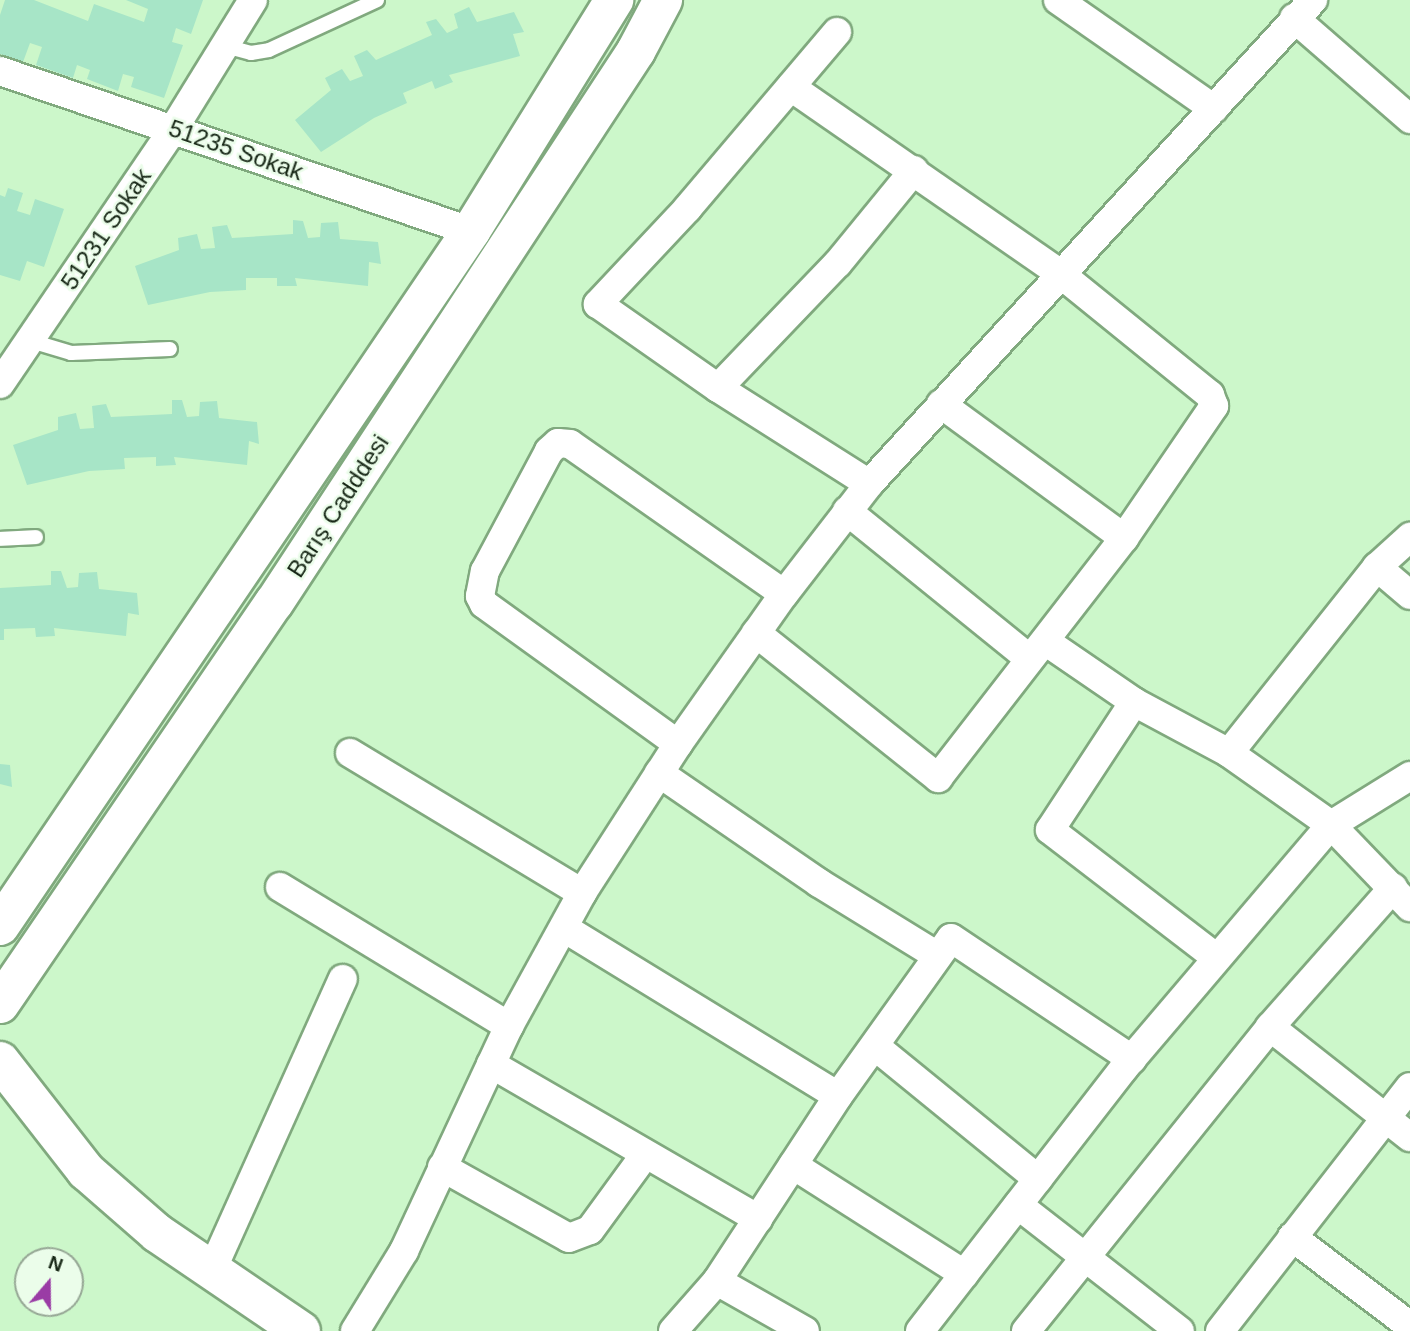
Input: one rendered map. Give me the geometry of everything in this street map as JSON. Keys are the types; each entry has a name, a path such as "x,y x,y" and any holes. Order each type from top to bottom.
{"main road":[{"name":"Barış Cadddesi","path":"0,926 471,231 614,0"},
{"name":"Barış Cadddesi","path":"0,1004 289,580 636,51 663,0"},
{"path":"0,1061 86,1171 157,1233 301,1331"}],"street":[{"name":"51231 Sokak","path":"0,384 174,128 253,0"},
{"path":"1058,0 1213,109"},
{"path":"355,1331 404,1251 509,1026 582,893 678,744 784,594 869,484 1058,272 1213,109 1303,9 1410,119"},
{"path":"837,32 688,208 598,304 718,388 869,484"},
{"name":"51235 Sokak","path":"0,71 471,231"},
{"path":"756,633 938,778 1124,538 1210,418 1213,400 1058,272 791,87"},
{"path":"718,388 838,263 914,170"},
{"path":"941,404 1124,538"},
{"path":"678,744 484,604 480,596 485,571 549,451 558,443 570,444 784,594"},
{"path":"847,511 1038,650 1229,753 1331,825 1401,898 1270,1027 1026,1331"},
{"path":"1229,753 1377,567 1410,537"},
{"path":"1377,567 1410,595"},
{"path":"1134,702 1050,830 1217,958"},
{"path":"350,753 582,893"},
{"path":"659,773 819,883 936,955"},
{"path":"920,1331 1132,1059 1331,825 1410,776"},
{"path":"280,887 509,1026"},
{"path":"564,928 838,1096"},
{"path":"673,1331 717,1280 838,1096 876,1047 936,955 951,937 1132,1059"},
{"path":"212,1270 343,979"},
{"path":"1270,1027 1410,1137"},
{"path":"876,1047 1038,1179"},
{"path":"491,1064 644,1156 758,1219"},
{"path":"1220,1331 1410,1087"},
{"path":"442,1167 569,1238 590,1230 644,1156"},
{"path":"793,1165 964,1274"},
{"path":"1018,1205 1180,1331"},
{"path":"1292,1237 1410,1326"},
{"path":"717,1280 805,1331"}],"lane":[{"path":"225,46 251,53 269,50 377,0"},
{"path":"31,341 71,353 170,349"},
{"path":"0,538 36,537"}],"building":[{"path":"5,0 34,0 88,21 94,4 144,22 148,9 126,0 203,0 191,34 176,28 172,42 183,45 164,98 131,87 134,77 123,74 118,91 87,79 90,70 77,65 73,78 36,65 42,47 30,43 23,62 0,54 0,15"},
{"path":"469,7 477,22 514,12 524,32 513,34 520,56 449,75 453,82 435,89 432,81 403,93 407,103 374,118 321,152 295,120 331,90 325,78 342,69 350,81 363,76 354,56 367,50 376,60 432,35 426,22 436,19 447,33 458,28 454,14"},
{"path":"8,188 23,193 17,211 30,215 35,199 64,209 44,267 27,261 20,281 0,275 0,195 5,197"},
{"path":"293,220 303,221 308,238 320,237 321,223 338,222 340,239 378,242 381,264 369,262 368,286 295,278 297,286 277,286 277,278 246,278 246,290 210,292 148,305 135,266 179,250 178,238 197,234 201,249 215,248 212,227 227,225 232,238 293,234"},
{"path":"172,400 182,400 187,417 199,416 200,402 217,401 219,418 257,422 259,444 249,441 247,465 174,457 176,465 156,466 156,457 124,458 125,469 89,471 27,485 13,445 58,430 58,417 76,413 80,429 94,428 92,406 106,404 111,417 172,414"},
{"path":"51,571 61,571 67,588 78,587 79,573 97,572 99,589 137,593 139,615 128,613 126,636 54,628 55,636 36,637 35,628 4,629 4,640 0,640 0,588 51,585"},
{"path":"0,764 10,765 12,787 0,784"}]}
